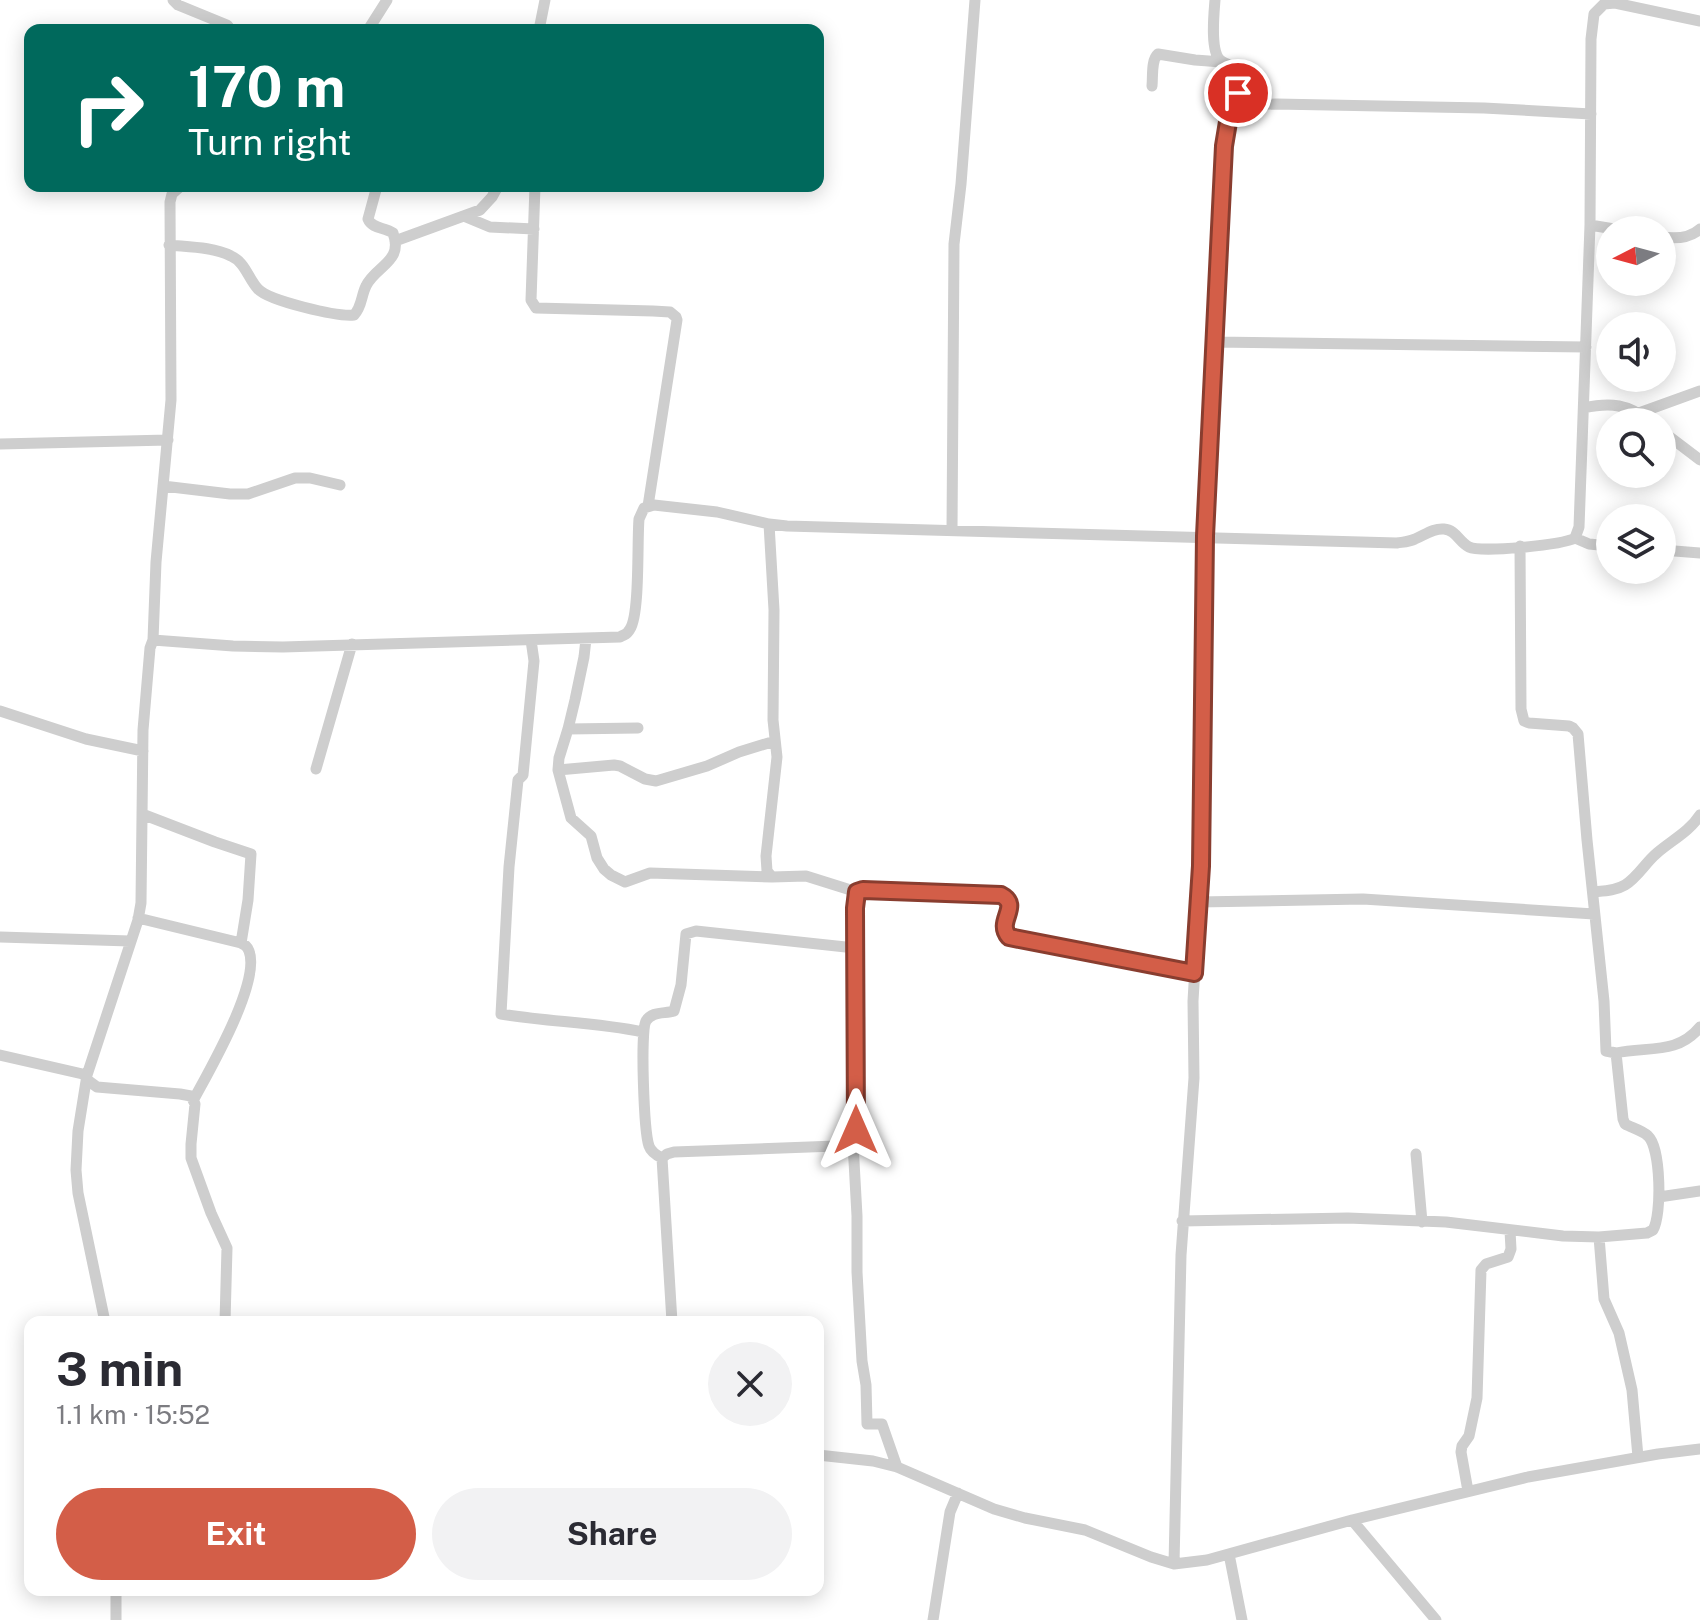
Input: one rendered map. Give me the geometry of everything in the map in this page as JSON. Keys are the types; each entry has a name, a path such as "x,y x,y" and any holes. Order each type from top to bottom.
{"street":[{"path":"173,0 178,5 225,24"},
{"path":"372,24 387,0"},
{"path":"540,24 545,0"},
{"path":"952,530 954,244 975,0"},
{"path":"1215,0 1215,49 1222,62"},
{"path":"1575,538 1579,527 1584,408 1594,0"},
{"path":"1594,14 1604,4 1615,3 1700,21"},
{"path":"1152,86 1154,60 1158,54 1222,62 1234,66 1239,72 1238,93 1224,146 1205,536 1202,818 1194,973 1194,1078 1182,1221 1174,1564"},
{"path":"1234,105 1484,108 1591,114"},
{"path":"104,1316 81,1209 77,1180 78,1131 86,1077 138,918 142,895 143,751 172,372 169,245 170,202 174,192"},
{"path":"169,245 227,254 237,259 258,290 268,296 346,316 354,315 367,282 390,259 395,247 395,236 389,230 369,223 368,213 375,192"},
{"path":"395,241 466,217 487,204 495,192"},
{"path":"535,192 531,300 536,308 670,312 676,317 648,506"},
{"path":"466,217 490,227 534,229"},
{"path":"1590,225 1596,226"},
{"path":"1676,237 1693,235 1700,229"},
{"path":"1214,342 1586,347"},
{"path":"1653,408 1700,391"},
{"path":"1584,408 1607,405 1626,408"},
{"path":"0,444 168,440"},
{"path":"1676,442 1700,460"},
{"path":"163,486 248,494 295,478 340,485"},
{"path":"153,640 253,646 620,637 631,628 635,611 639,519 648,506 660,505 717,512 769,524 1397,543 1414,540 1433,530 1447,529 1471,548 1560,543 1575,538 1596,545"},
{"path":"769,524 777,762 766,856 767,871 772,877"},
{"path":"1520,546 1521,709 1524,721 1569,726 1578,734 1605,1016 1605,1048 1609,1053 1616,1053 1676,1045 1687,1040 1700,1027"},
{"path":"1676,551 1700,553"},
{"path":"586,639 558,770 571,818 591,836 597,858 604,869 618,879 625,882 650,873 806,876 857,892 1001,895 1009,901 1003,930 1009,937 1194,973"},
{"path":"531,640 534,661 523,775 518,780 509,867 501,1014 609,1025 643,1032"},
{"path":"316,769 352,644"},
{"path":"0,711 86,739 143,751"},
{"path":"568,729 638,728"},
{"path":"558,770 614,765 656,781 775,741"},
{"path":"142,814 251,854 241,943"},
{"path":"1593,892 1625,885 1641,872 1655,854 1692,827 1700,815"},
{"path":"857,892 856,1130 853,1143 862,1361 867,1424 882,1424 897,1467"},
{"path":"1198,902 1363,899 1594,914"},
{"path":"138,918 241,943 248,948 250,957 243,996 227,1037 194,1099 191,1158 227,1248 225,1316"},
{"path":"662,1158 655,1155 648,1144 643,1032 649,1017 674,1011 683,977 686,934 855,948"},
{"path":"0,937 130,941"},
{"path":"1182,1221 1348,1218 1453,1223 1563,1236 1647,1233 1653,1230 1658,1219 1656,1148 1645,1133 1625,1124 1616,1053"},
{"path":"0,1055 86,1077 97,1087 180,1094 194,1099"},
{"path":"662,1158 674,1152 853,1143"},
{"path":"1416,1154 1422,1222"},
{"path":"662,1158 672,1316"},
{"path":"1659,1197 1700,1191"},
{"path":"1468,1491 1461,1452 1469,1436 1477,1398 1481,1270 1486,1264 1508,1257 1510,1231"},
{"path":"1599,1237 1604,1299 1619,1333 1632,1390 1638,1457"},
{"path":"824,1456 897,1467 994,1509 1085,1530 1174,1564 1207,1560 1352,1520 1528,1477 1700,1449"},
{"path":"933,1620 950,1512 958,1493"},
{"path":"1352,1520 1436,1620"},
{"path":"1229,1554 1242,1620"},
{"path":"116,1596 116,1620"}],"route":[{"path":"856,1130 857,892 1001,895 1009,901 1003,930 1009,937 1194,973 1201,866 1205,536 1215,310 1224,146 1238,93"}]}
